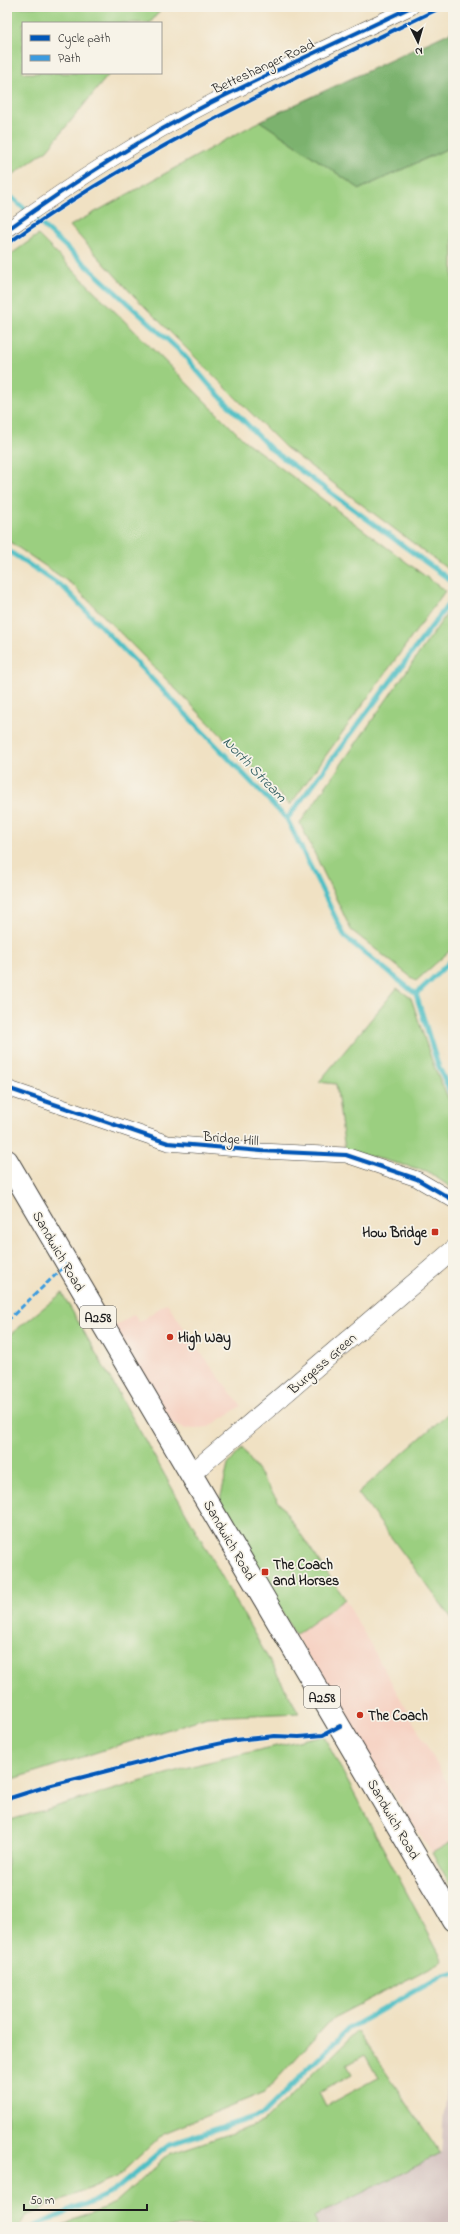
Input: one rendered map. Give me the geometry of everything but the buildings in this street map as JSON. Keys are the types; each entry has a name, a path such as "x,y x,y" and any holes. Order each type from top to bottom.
{"main road":[{"name":"Sandwich Road","path":"7,1160 453,1920"}],"street":[{"name":"Betteshanger Road","path":"8,230 48,200 125,151 212,103 411,7"},
{"name":"Bridge Hill","path":"7,1088 168,1143 260,1152 346,1155 416,1179 453,1200"},
{"name":"Burgess Green","path":"191,1474 453,1250"}],"shaded area":[{"path":"167,1303 203,1356 241,1406 209,1427 185,1429 163,1420 110,1330 134,1314 139,1322"},
{"path":"345,1599 453,1793 453,1841 432,1853 374,1764 295,1635"},
{"path":"453,2036 453,2227 319,2227 313,2217 441,2154 449,2039"}],"green space":[{"path":"7,7 163,7 151,22 22,22 22,74 109,74 47,150 7,179"},
{"path":"453,31 453,146 360,189 260,121"},
{"path":"260,121 360,189 453,146 453,573 285,447 133,295 70,226"},
{"path":"38,235 245,441 445,591 290,805 73,585 7,540 7,257"},
{"path":"453,605 453,948 416,981 351,930 300,823"},
{"path":"397,988 411,998 433,1064 453,1109 453,1189 427,1171 345,1150 336,1084 319,1082"},
{"path":"62,1293 299,1713 207,1717 7,1781 7,1337"},
{"path":"453,1409 453,1620 358,1493"},
{"path":"242,1448 345,1599 295,1635 220,1500 228,1465"},
{"path":"323,1735 443,1961 333,2018 265,2092 164,2133 117,2177 26,2215 19,2227 7,2227 7,1821 200,1764"},
{"path":"453,1841 453,1889 432,1853"},
{"path":"358,2031 441,2154 313,2217 318,2227 58,2227 115,2203 169,2154 262,2123","holes":["365,2055 378,2078 326,2106 319,2092 352,2074 347,2065"]}],"waterway":[{"path":"7,193 182,353 210,386 271,449 453,582"},
{"name":"North Stream","path":"7,550 64,588 287,819 345,937 416,994"},
{"path":"287,819 453,598"},
{"name":"North Stream","path":"416,994 453,959"},
{"path":"416,994 437,1062 453,1099"},
{"path":"33,2227 113,2192 170,2144 263,2114 349,2028 444,1975 453,1973"}],"marked path":[{"path":"7,1321 67,1264"}],"cycle path":[{"path":"7,230 56,195 107,162 185,116 411,7"},
{"path":"7,244 58,209 165,145 274,88 442,7"},
{"path":"7,1088 168,1143 261,1151 346,1155 417,1179 453,1200"},
{"path":"7,1799 48,1786 189,1750 236,1740 275,1736 299,1737 323,1735 340,1726"}],"place":[{"name":"How Bridge","path":"435,1232"},
{"name":"High Way","path":"170,1337"},
{"name":"The Coach and Horses","path":"265,1572"},
{"name":"The Coach","path":"360,1715"}]}
